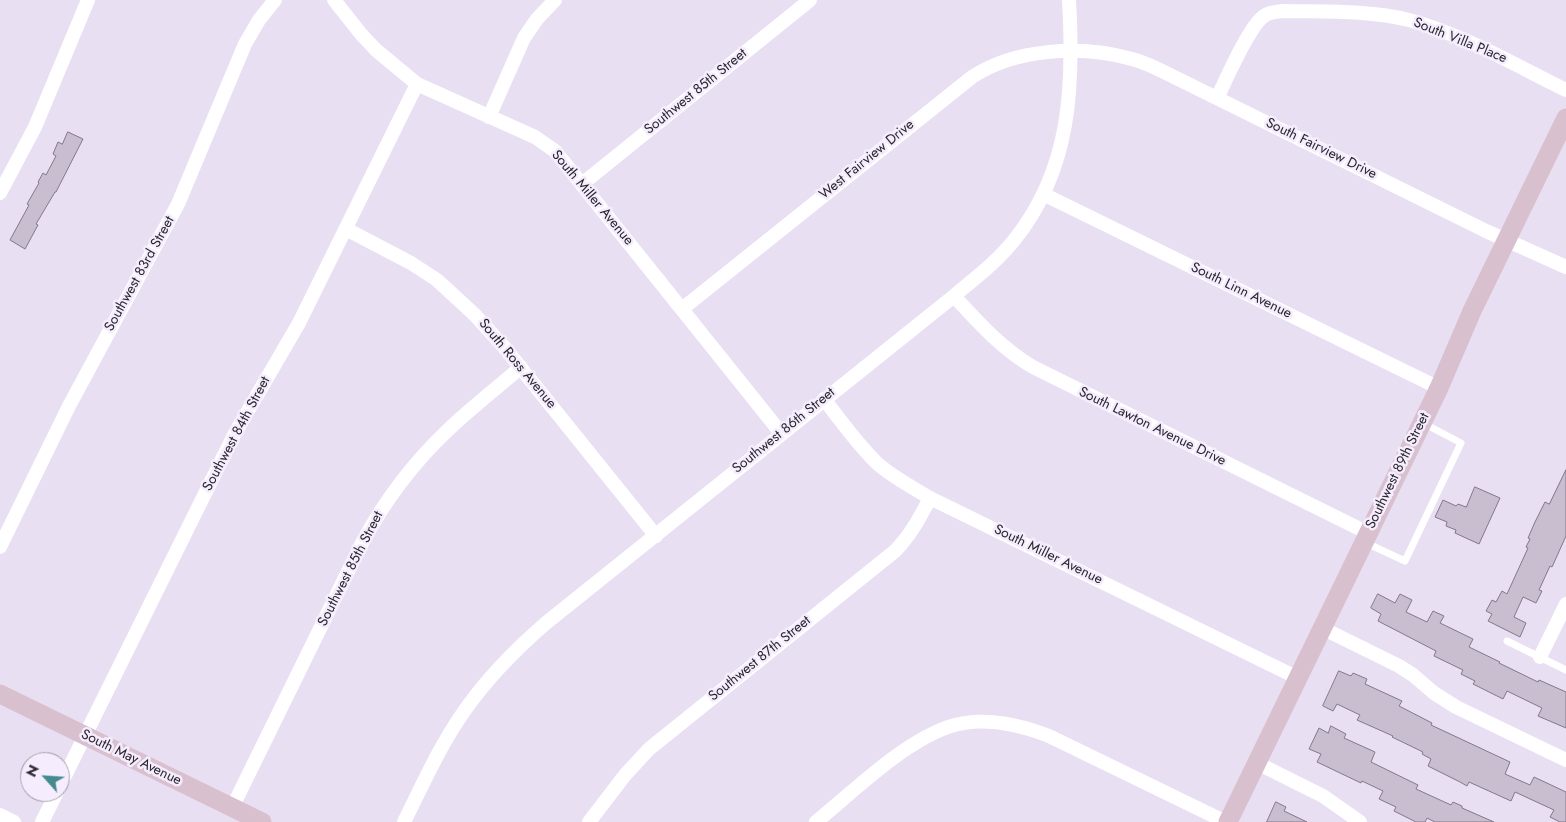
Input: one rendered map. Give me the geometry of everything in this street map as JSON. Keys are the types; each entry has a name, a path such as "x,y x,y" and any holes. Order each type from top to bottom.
{"main road":[{"name":"Southwest 89th Street","path":"1227,822 1439,388 1472,311 1566,118"},
{"name":"South May Avenue","path":"0,694 262,822"}],"street":[{"path":"0,193 35,127 88,0"},
{"name":"Southwest 83rd Street","path":"0,547 73,398 178,204 245,44 259,20 275,0"},
{"name":"South Miller Avenue","path":"334,0 376,50 417,84 535,137 547,145 566,164 781,433"},
{"path":"489,117 524,38 537,19 555,0"},
{"name":"Southwest 85th Street","path":"582,184 810,0"},
{"name":"Southwest 86th Street","path":"404,822 443,745 465,710 490,678 526,641 781,433 954,296 984,271 1014,240 1044,194 1066,127 1070,81 1071,33 1069,0"},
{"name":"South Villa Place","path":"1217,98 1258,21 1264,15 1283,11 1381,15 1436,28 1566,90"},
{"name":"South Fairview Drive","path":"1070,52 1092,52 1133,59 1164,72 1566,267"},
{"name":"West Fairview Drive","path":"682,309 972,77 996,64 1031,53 1070,52"},
{"name":"Southwest 84th Street","path":"70,767 235,433 299,323 417,84"},
{"name":"South Linn Avenue","path":"1044,194 1439,388"},
{"name":"South Ross Avenue","path":"346,229 393,252 437,280 481,320 656,536"},
{"name":"South Lawton Avenue Drive","path":"954,296 999,343 1033,367 1366,537"},
{"name":"Southwest 85th Street","path":"232,808 362,543 387,500 418,461 447,431 521,368"},
{"name":"South Miller Avenue","path":"824,399 877,463 899,480 930,498 1298,678"},
{"name":"Southwest 87th Street","path":"589,822 616,786 649,749 895,551 916,526 930,498"},
{"path":"1540,657 1566,604"},
{"path":"1322,628 1399,666 1456,707 1566,760"},
{"path":"816,822 921,739 950,727 980,722 1011,725 1034,730 1049,736 1227,822"},
{"path":"1257,764 1323,796 1360,822"},
{"path":"42,822 52,802"},
{"path":"0,815 14,822"}],"lane":[{"path":"1366,537 1404,561 1409,553 1461,443 1422,422"},
{"path":"1507,641 1566,670"}],"building":[{"path":"68,132 83,139 56,192 36,224 38,225 25,249 10,240 29,205 27,204 38,182 43,173 46,175 56,156 53,154 58,142 62,144"},
{"path":"1566,470 1566,536 1539,590 1542,591 1536,603 1523,597 1514,617 1526,623 1520,637 1488,621 1492,614 1486,611 1492,600 1496,602 1502,591 1507,594 1528,548 1526,547 1530,539 1528,538 1535,522 1545,502 1549,504"},
{"path":"1475,487 1500,498 1479,544 1455,533 1456,530 1446,526 1447,522 1435,517 1443,500 1456,506 1458,504 1466,507"},
{"path":"1378,594 1395,603 1400,594 1412,600 1406,612 1427,622 1433,611 1444,616 1440,623 1473,639 1469,647 1538,682 1539,680 1566,692 1566,728 1538,716 1542,708 1507,691 1503,699 1473,684 1475,681 1461,674 1463,670 1434,656 1436,651 1378,621 1381,614 1371,608"},
{"path":"1339,671 1351,676 1353,673 1367,679 1365,684 1402,701 1399,706 1432,723 1431,725 1510,762 1505,774 1530,785 1534,777 1566,792 1566,822 1560,822 1550,817 1554,810 1515,792 1511,801 1469,782 1467,786 1428,766 1431,759 1422,754 1423,752 1357,720 1360,715 1337,704 1333,711 1323,706"},
{"path":"1331,726 1346,734 1344,738 1375,752 1371,762 1418,785 1416,789 1451,805 1453,802 1494,822 1435,822 1427,818 1425,822 1416,822 1394,811 1396,807 1379,799 1383,791 1362,781 1361,783 1317,762 1321,754 1309,749 1319,728 1328,733"},
{"path":"1276,802 1286,807 1284,811 1307,822 1267,822"}]}
